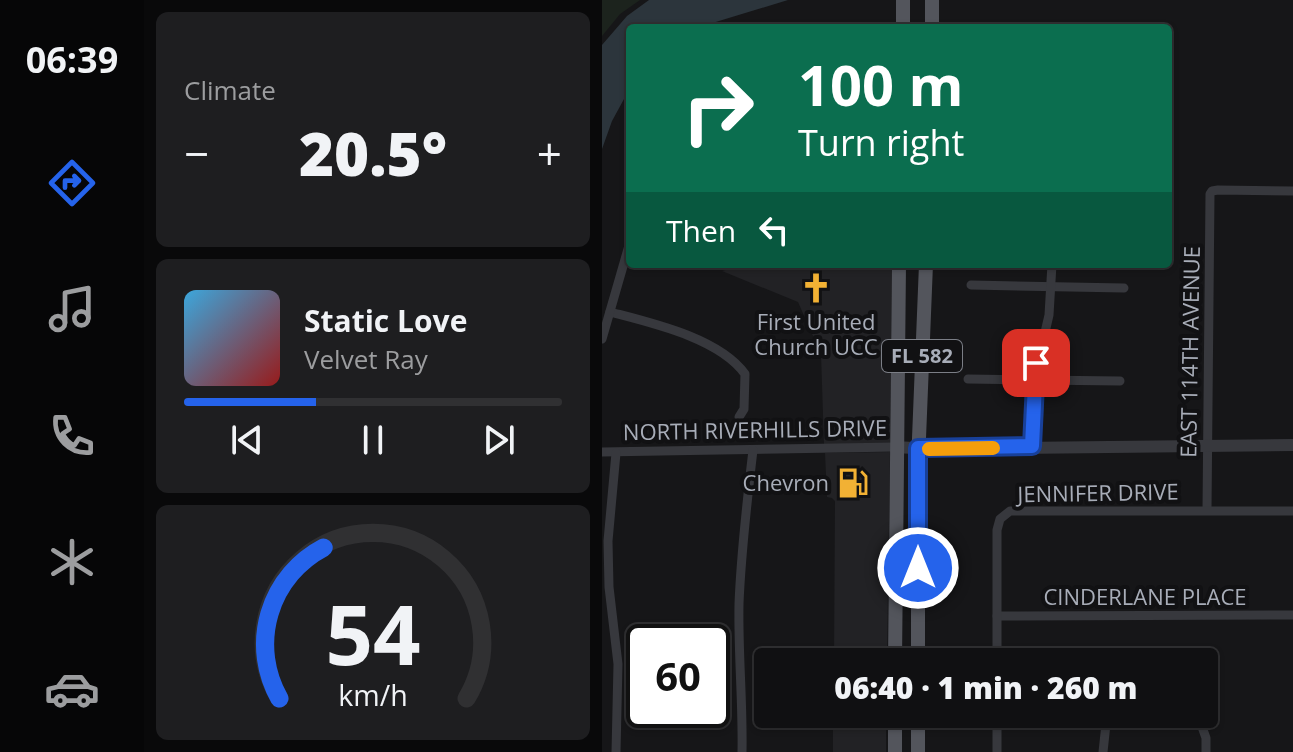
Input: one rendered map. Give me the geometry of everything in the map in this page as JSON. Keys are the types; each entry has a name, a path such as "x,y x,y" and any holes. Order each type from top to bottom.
{"main road":[{"path":"903,0 903,24"},
{"path":"932,0 932,24"},
{"name":"FL 582","path":"895,648 899,268"},
{"name":"FL 582","path":"918,648 918,448 926,268"},
{"path":"895,728 895,752"},
{"path":"918,728 918,752"}],"street":[{"name":"EAST 114TH AVENUE","path":"1207,510 1210,194 1218,190 1293,191"},
{"path":"602,339 626,256"},
{"path":"1032,446 1034,380 1047,329 1052,268"},
{"path":"971,285 1124,288"},
{"path":"610,312 719,348 745,374 744,409 739,417"},
{"path":"968,379 1120,381"},
{"name":"NORTH RIVERHILLS DRIVE","path":"602,452 1293,445"},
{"path":"742,752 739,606 753,450"},
{"path":"616,453 608,541 609,587 618,664 616,752"},
{"name":"JENNIFER DRIVE","path":"997,648 997,530 1000,519 1010,511 1293,511"},
{"name":"CINDERLANE PLACE","path":"997,616 1293,615"},
{"path":"1103,752 1106,724 1117,718 1188,718 1201,724 1206,738 1206,752"},
{"path":"997,728 997,752"}],"shaded area":[{"path":"602,0 640,0 620,14 602,36"},
{"path":"649,0 788,0 709,24 626,24 626,95 602,149 602,45 627,16"},
{"path":"732,268 892,268 890,443 824,445 821,354 798,302 722,271"},
{"path":"890,452 887,648 834,648 835,501 827,497 825,453"},
{"path":"833,728 886,728 886,752 833,752"}],"slow traffic":[{"path":"929,449 993,448"}],"place":[{"name":"First United Church UCC","path":"816,288"},
{"name":"Chevron","path":"853,483"}],"route":[{"path":"918,568 918,448 1032,446 1036,363"}]}
